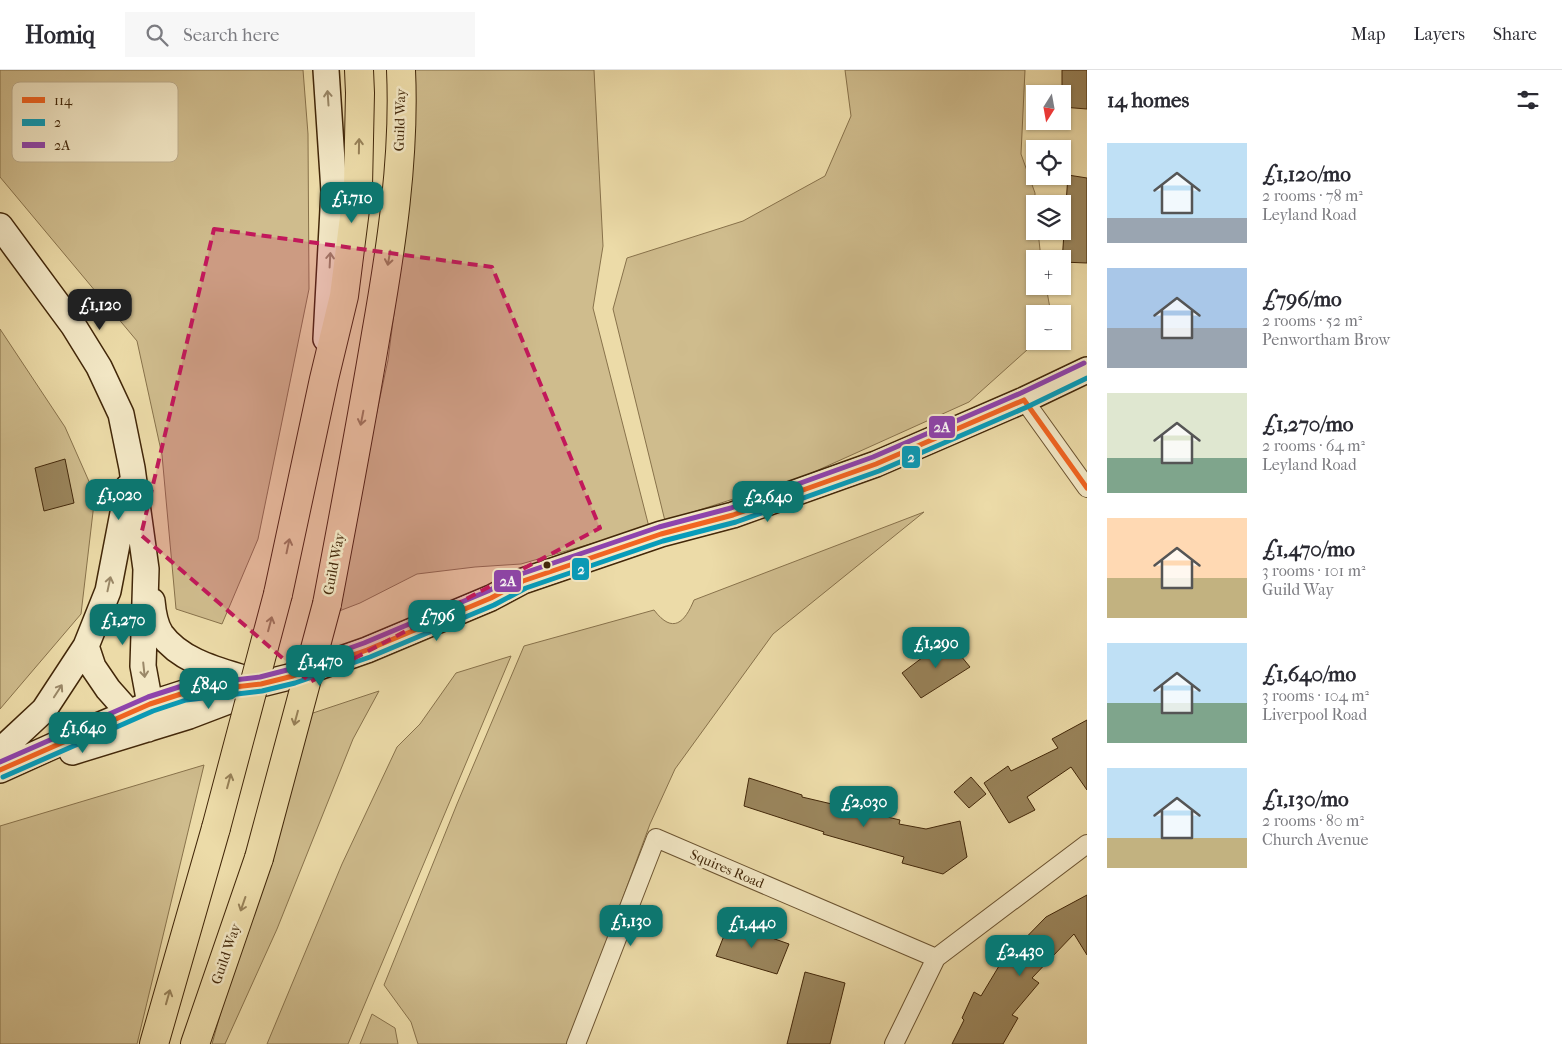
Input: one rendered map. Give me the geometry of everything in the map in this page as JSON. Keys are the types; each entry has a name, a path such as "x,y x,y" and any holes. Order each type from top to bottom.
{"highway":[{"path":"154,1044 216,828 278,594 324,379 344,296 358,186 359,70"},
{"name":"Guild Way","path":"195,1044 259,858 327,604 368,386 391,247 403,107 401,70"}],"street":[{"path":"324,379 334,191 326,70"},
{"path":"0,226 73,325 99,367 121,414 132,468 146,569 158,629 162,635 188,657 213,669 261,684"},
{"path":"0,770 143,715 189,716 231,700 261,684 293,676 367,650 491,598 524,581 661,534 733,515 876,464 1024,400 1087,370"},
{"path":"1024,400 1087,488"},
{"path":"0,751 44,710 86,646 108,591 132,468"},
{"path":"143,715 146,569"},
{"path":"86,646 93,667 108,689 143,715"},
{"path":"0,775 143,715"},
{"name":"Squires Road","path":"576,1044 656,838 936,958"},
{"path":"894,1044 936,958 1087,844"}],"highlighted area":[{"path":"214,229 492,267 600,528 310,682 141,535"}],"shaded area":[{"path":"0,70 303,70 308,134 309,289 258,539 222,624 176,609 162,455 137,341 0,177"},
{"path":"410,70 594,70 603,246 593,308 649,527 521,564 417,574 360,603 334,613 388,360 411,182"},
{"path":"845,70 1025,70 1021,154 1026,168 1026,185 1032,185 1035,193 1035,195 1026,195 1026,240 1039,240 1040,250 1026,250 1026,295 1048,295 1049,305 1026,305 1027,350 969,402 805,476 665,521 613,309 627,258 743,221 825,176 851,116"},
{"path":"0,329 65,427 95,495 81,614 0,709"},
{"path":"924,512 773,634 675,769 650,824 569,1044 418,1044 411,1022 384,985 457,804 524,646 654,610 667,622 678,623 687,614 694,600"},
{"path":"511,656 348,1044 267,1044 342,864 397,747 420,724 456,673"},
{"path":"379,691 353,739 277,929 225,1044 212,1044 304,716"},
{"path":"204,765 137,1044 0,1044 0,826"},
{"path":"372,1014 395,1028 398,1044 360,1044"}],"building":[{"path":"1062,70 1087,70 1087,109 1071,108 1071,85 1062,85"},
{"path":"1071,175 1087,178 1087,263 1071,262 1071,250 1063,250 1064,240 1071,240 1071,195 1067,195 1067,185 1071,185"},
{"path":"65,459 74,503 44,511 35,468"},
{"path":"947,639 970,667 921,698 902,673"},
{"path":"1087,720 1087,790 1071,767 1027,797 1035,810 1009,823 984,783 1008,766 1011,771 1058,748 1052,739"},
{"path":"971,777 986,794 969,808 954,792"},
{"path":"749,778 802,795 802,797 900,820 899,824 926,829 960,821 967,857 943,874 902,863 904,857 823,834 824,832 744,806"},
{"path":"1087,895 1087,955 1074,934 1032,978 1039,983 1012,1015 1018,1018 1003,1044 952,1044 964,1020 962,1018 974,992 981,996 1005,956 1007,957 1046,917"},
{"path":"729,923 789,944 777,974 716,956"},
{"path":"805,972 845,983 830,1044 787,1044"}],"transit line":[{"name":"2A","path":"0,762 148,697 182,686 260,677 291,669 364,643 488,591 521,574 659,527 731,508 873,457 1021,393 1084,363"},
{"name":"2","path":"3,777 153,711 186,700 262,691 295,683 370,657 494,605 526,588 663,541 736,522 879,471 1027,407 1087,378"},
{"name":"114","path":"1024,400 1087,488"},
{"name":"114","path":"0,770 150,704 184,693 261,684 293,676 367,650 491,598 523,581 661,534 733,515 876,464 1024,400"}]}
